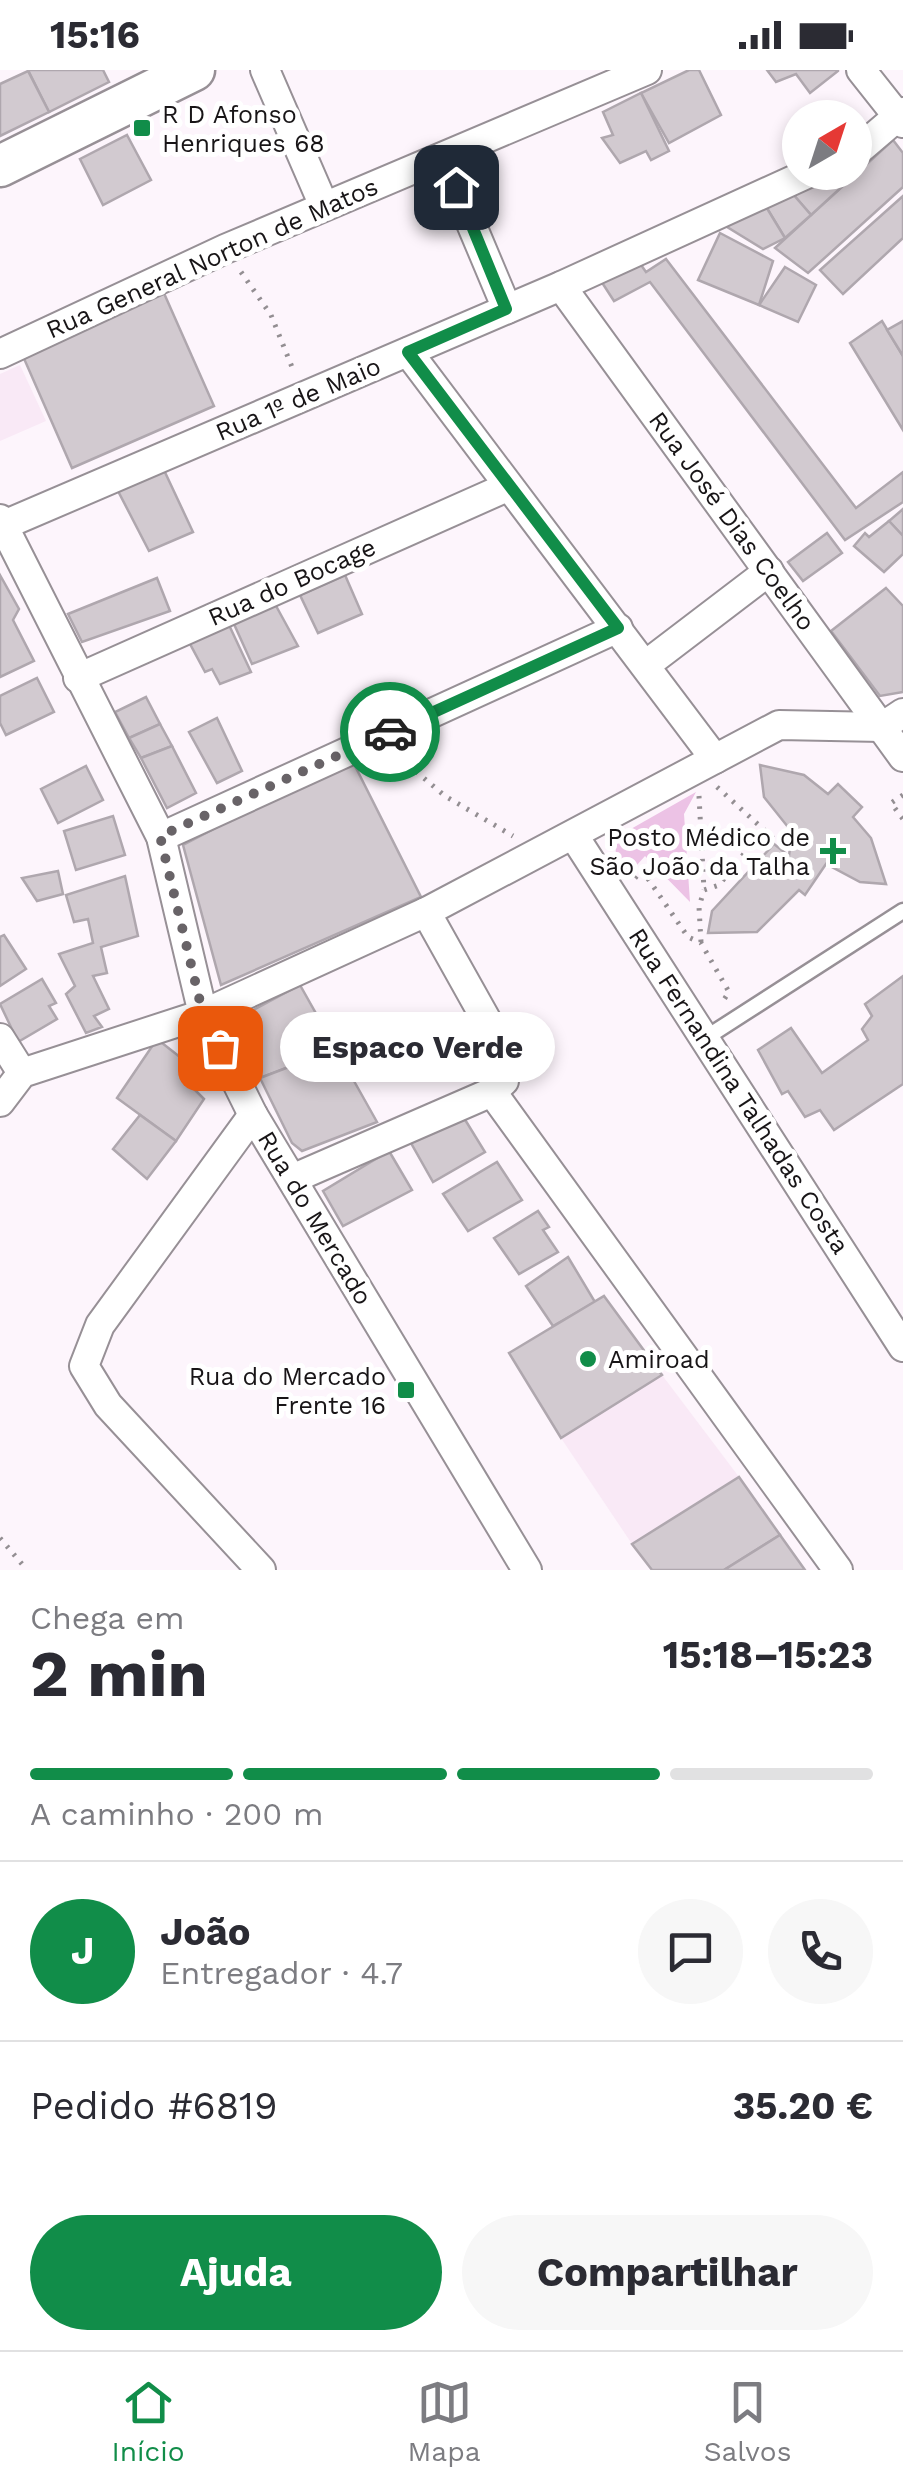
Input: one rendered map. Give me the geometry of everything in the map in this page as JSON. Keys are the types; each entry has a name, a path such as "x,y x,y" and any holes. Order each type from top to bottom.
{"street":[{"path":"0,166 194,70"},
{"path":"265,70 324,206"},
{"name":"Rua General Norton de Matos","path":"0,354 225,249 646,70"},
{"path":"861,70 902,118 872,140"},
{"path":"443,157 506,309"},
{"name":"Rua 1º de Maio","path":"2,522 561,286 782,185"},
{"name":"Rua José Dias Coelho","path":"561,286 769,572 892,720 903,757"},
{"path":"408,352 507,487 647,664 720,766"},
{"name":"Rua do Bocage","path":"78,678 507,487"},
{"name":"Rua do Mercado","path":"2,522 160,836 203,1014 252,1115 527,1570"},
{"path":"647,664 769,572"},
{"path":"160,836 618,628"},
{"path":"0,1102 22,1074 203,1014 426,912 720,766 779,725 892,720"},
{"name":"Rua Fernandina Talhadas Costa","path":"574,836 712,1026 903,1347"},
{"path":"292,1179 492,1092 504,1081 506,1055 426,912"},
{"path":"0,1038 22,1074"},
{"path":"492,1092 838,1570"},
{"path":"252,1115 100,1325 84,1366 108,1405 261,1570"}],"lane":[{"path":"712,1026 903,911"}],"path":[{"path":"225,249 270,316 304,396"},
{"path":"384,734 402,762 445,796 504,827 531,858"},
{"path":"720,766 711,782 774,839"},
{"path":"682,796 698,788 704,890 699,907 701,943 729,992 712,1026"},
{"path":"903,795 892,803 903,820"},
{"path":"704,890 718,885 754,840"},
{"path":"622,873 630,884 642,870 688,937 701,943"},
{"path":"0,1538 27,1570"}],"shaded area":[{"path":"20,365 46,421 0,441 0,374"},
{"path":"696,792 684,814 690,902 645,856 628,875 616,850 622,834"},
{"path":"662,1375 739,1477 632,1544 561,1438"}],"building":[{"path":"28,70 103,70 109,82 49,112"},
{"path":"689,70 699,70 721,115 669,143 641,93"},
{"path":"767,70 838,71 810,93 796,74 776,82"},
{"path":"28,71 49,112 0,136 0,84"},
{"path":"641,93 669,151 651,160 646,151 620,163 602,138 613,135 603,112"},
{"path":"127,135 151,180 103,205 80,159"},
{"path":"893,140 903,153 903,187 808,273 775,248 838,190 872,190 872,159"},
{"path":"798,190 838,190 811,215 792,193"},
{"path":"792,193 811,215 785,238 765,205"},
{"path":"903,196 903,238 843,294 820,270"},
{"path":"765,205 785,238 763,249 719,222"},
{"path":"720,233 773,261 759,305 698,280"},
{"path":"666,259 856,508 903,472 903,502 845,540 650,282 614,301 601,281 639,262 646,272"},
{"path":"785,267 816,285 798,322 759,305"},
{"path":"163,291 214,406 72,468 22,354"},
{"path":"882,321 903,356 903,430 850,343"},
{"path":"903,321 903,356 887,330"},
{"path":"163,468 193,532 149,551 117,489"},
{"path":"903,509 903,536 889,521"},
{"path":"889,521 903,536 903,554 884,572 854,546 865,533 869,537"},
{"path":"827,533 842,553 803,581 788,562"},
{"path":"0,575 19,609 13,620 34,661 0,677"},
{"path":"345,575 362,614 318,633 300,595"},
{"path":"157,578 170,611 82,642 68,614"},
{"path":"886,588 903,606 903,692 880,696 831,631"},
{"path":"275,604 298,646 252,664 234,624"},
{"path":"229,625 251,672 220,684 212,669 205,672 189,642"},
{"path":"37,678 54,712 6,735 0,723 0,696"},
{"path":"146,697 160,724 129,738 115,712"},
{"path":"217,718 242,771 217,783 189,732"},
{"path":"160,724 172,746 141,758 129,738"},
{"path":"172,746 196,793 167,808 141,758"},
{"path":"351,758 421,897 221,985 183,845"},
{"name":"Posto Médico de São João da Talha","path":"760,765 804,775 828,794 838,784 862,807 853,817 871,838 886,884 860,882 826,864 805,895 799,890 757,932 708,933 712,911 774,844 789,856 792,832 764,797"},
{"path":"86,766 103,800 58,823 41,789"},
{"path":"113,816 125,855 76,870 64,831"},
{"path":"58,871 63,894 37,901 22,878"},
{"path":"125,876 138,936 101,947 107,973 93,976 109,1009 94,1016 102,1027 86,1033 66,994 75,986 59,954 93,943 88,919 74,922 66,895"},
{"path":"4,935 26,969 0,986 0,937"},
{"path":"903,976 903,1084 834,1130 820,1110 805,1117 788,1091 782,1094 758,1050 791,1028 822,1073 868,1040 862,1029 872,1016 865,1004"},
{"path":"42,979 56,1003 49,1006 57,1019 18,1042 0,1004"},
{"path":"300,985 336,1049 260,1078 229,1023"},
{"path":"157,1039 199,1072 191,1086 204,1099 176,1141 117,1098"},
{"path":"336,1049 377,1122 302,1151 292,1143 260,1078"},
{"path":"140,1115 176,1141 147,1179 113,1149"},
{"path":"464,1118 485,1152 433,1182 411,1143"},
{"path":"389,1151 412,1190 343,1226 323,1191"},
{"path":"497,1162 522,1200 468,1231 443,1194"},
{"path":"538,1211 549,1227 543,1230 558,1252 519,1274 494,1238"},
{"path":"568,1257 595,1302 553,1326 526,1286"},
{"path":"604,1296 662,1375 561,1438 509,1353"},
{"path":"739,1477 780,1535 724,1570 652,1570 632,1544"},
{"path":"780,1535 805,1570 724,1570"}],"way so far":[{"path":"220,1048 203,1014 160,836 390,732"}],"place":[{"name":"R D Afonso Henriques 68","path":"142,128"},
{"name":"Posto Médico de São João da Talha","path":"833,851"},
{"name":"Espaco Verde","path":"220,1048"},
{"name":"Amiroad","path":"588,1359"},
{"name":"Rua do Mercado Frente 16","path":"406,1390"}],"route":[{"path":"390,732 618,628 408,352 506,309 456,187"}]}
